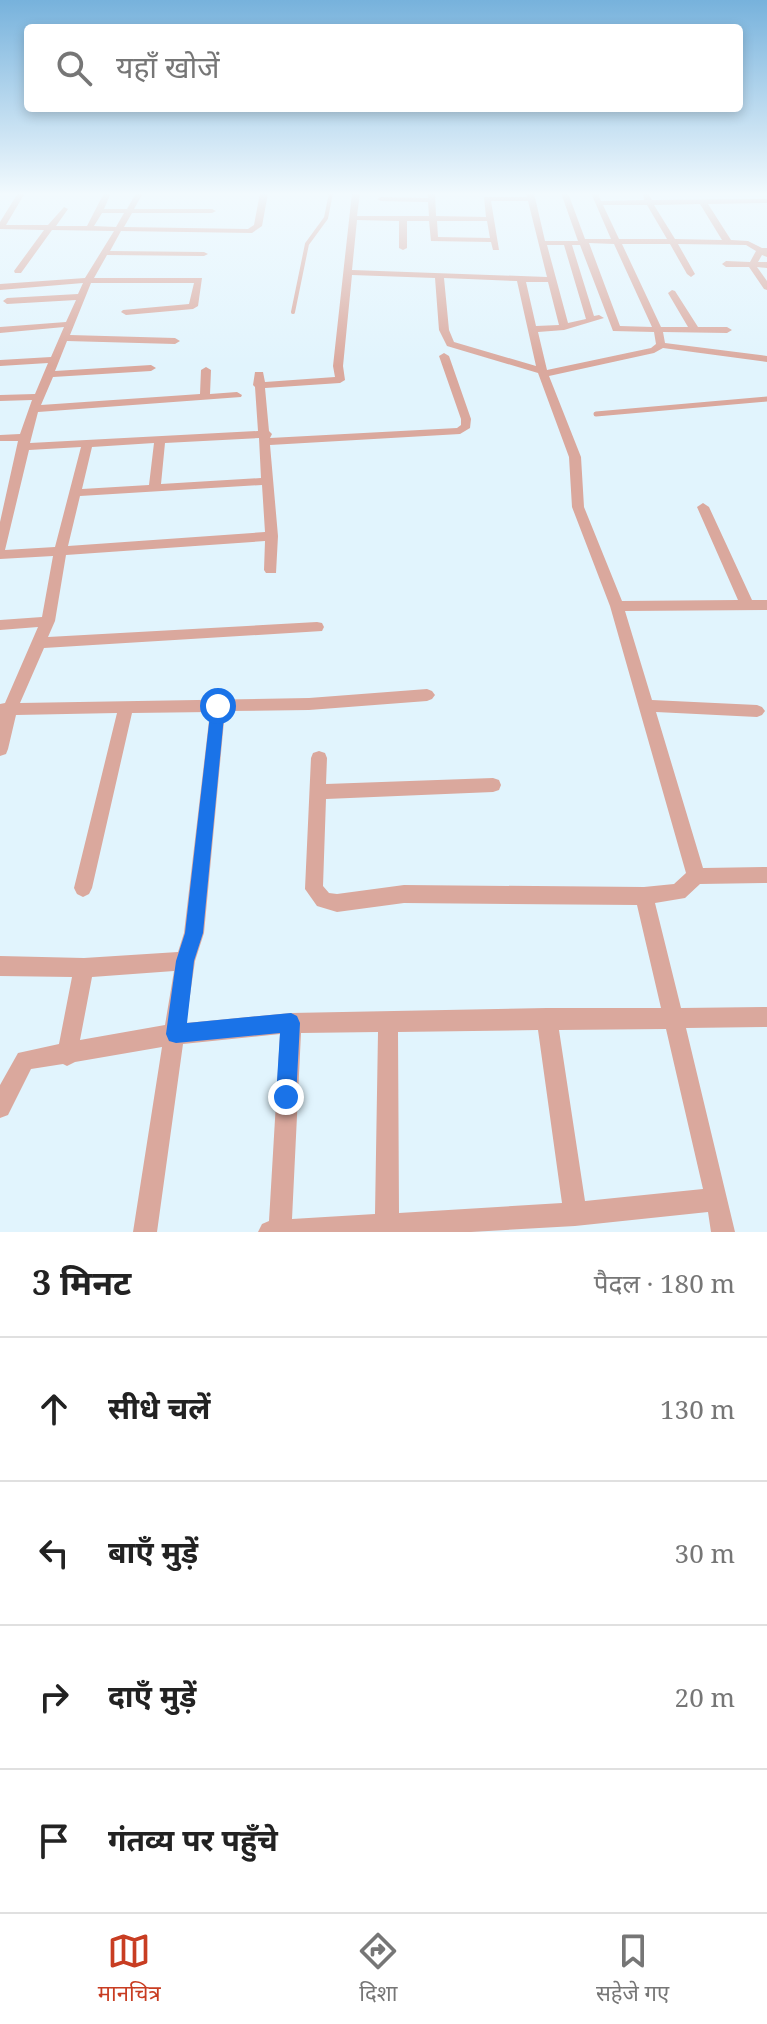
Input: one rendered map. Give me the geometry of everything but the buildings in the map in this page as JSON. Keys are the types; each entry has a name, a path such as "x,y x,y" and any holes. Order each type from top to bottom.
{"street":[{"path":"18,271 34,250"},
{"path":"271,570 266,438 258,380 340,380 350,250"},
{"path":"544,250 564,327"},
{"path":"569,250 590,318"},
{"path":"587,250 616,329 727,330"},
{"path":"622,250 658,330 661,345"},
{"path":"677,250 691,274"},
{"path":"752,266 765,252"},
{"path":"0,548 34,409 80,297 104,253 204,254"},
{"path":"726,264 767,265"},
{"path":"752,266 767,287"},
{"path":"347,272 553,280"},
{"path":"439,276 444,330 450,344 543,373 654,350 661,345 767,359"},
{"path":"521,279 543,373 575,457 578,507 617,606 696,876"},
{"path":"0,287 88,281 199,280 193,306 126,312"},
{"path":"672,293 695,330"},
{"path":"7,301 80,297"},
{"path":"535,329 564,327 590,318 611,318"},
{"path":"0,330 71,324"},
{"path":"65,338 175,341"},
{"path":"0,438 87,445 460,431 466,426 466,419 444,356"},
{"path":"0,363 56,360"},
{"path":"49,374 151,368"},
{"path":"205,395 206,370"},
{"path":"34,409 237,395"},
{"path":"0,398 39,397"},
{"path":"154,489 160,440"},
{"path":"0,749 5,709 48,621 60,552 87,445"},
{"path":"76,493 267,481"},
{"path":"703,507 747,605"},
{"path":"0,555 272,536"},
{"path":"617,606 767,605"},
{"path":"0,625 48,621"},
{"path":"38,643 317,627"},
{"path":"5,709 309,704 427,695"},
{"path":"145,1232 185,961 194,933 218,706"},
{"path":"646,706 757,711"},
{"path":"83,888 126,707"},
{"path":"319,758 314,889 324,900 337,903 404,894 644,896 678,892 696,876 766,877"},
{"path":"317,792 493,785"},
{"path":"644,896 723,1232"},
{"path":"0,966 84,968 185,961"},
{"path":"67,1055 84,968"},
{"path":"1,1102 25,1060 176,1034 291,1023 767,1017"},
{"path":"547,1018 575,1214"},
{"path":"387,1224 388,1021"},
{"path":"291,1023 275,1231 575,1214 717,1199"}],"lane":[{"path":"293,312 306,250"},
{"path":"596,414 767,399"}],"route":[{"path":"218,706 194,933 185,961 176,1034 291,1023 286,1097"}]}
